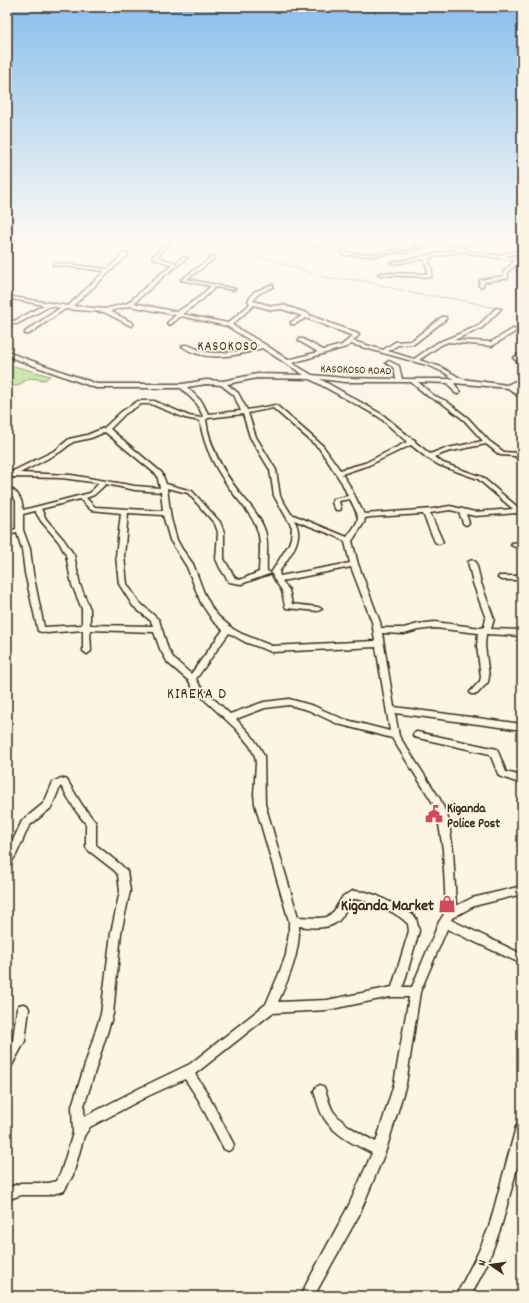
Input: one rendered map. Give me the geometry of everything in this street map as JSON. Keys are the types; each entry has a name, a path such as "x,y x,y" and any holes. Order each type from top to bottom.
{"street":[{"name":"KASOKOSO ROAD","path":"18,299 67,307 105,311 130,304 229,325 311,377 460,381 522,388"},
{"path":"27,333 67,307 76,299"},
{"path":"130,304 136,299"},
{"path":"170,323 178,314 200,299"},
{"path":"251,299 250,301 253,303 272,308 282,307 355,334 356,337 350,342 288,362"},
{"path":"229,325 245,313 253,303"},
{"path":"7,321 15,323 50,304"},
{"path":"416,360 446,338 454,338 480,326 498,309"},
{"path":"105,311 131,324"},
{"path":"293,324 307,315"},
{"path":"383,352 397,343 412,343 444,318"},
{"path":"482,344 495,343 515,330"},
{"path":"446,338 482,344 492,348"},
{"path":"300,340 322,352"},
{"path":"350,342 437,366 460,381"},
{"path":"185,346 203,354 211,355 249,351 264,346"},
{"path":"7,354 96,386 183,386 206,382 223,383 257,376 311,377 381,416 413,441 429,456 447,467 480,478 520,513"},
{"path":"522,354 516,358 522,363"},
{"path":"389,364 398,367 399,380"},
{"path":"412,380 431,396 444,402 466,419 487,442 500,453 517,454 522,461"},
{"path":"522,380 508,386 522,397"},
{"path":"450,381 457,392"},
{"path":"223,383 236,394 245,412 253,437 273,470 275,491 295,527 296,538 276,576"},
{"path":"183,386 200,403 204,418 205,439 216,464 260,525 263,540 263,573"},
{"path":"10,476 58,451 72,440 89,437 106,429 128,409 144,401 152,402 187,417 204,418 274,406 321,447 352,497 362,517 361,523 348,541"},
{"path":"106,429 160,474 164,488 166,513 172,537 180,553 189,565 200,594 217,621 227,630 241,638 262,644 269,649 379,644"},
{"path":"338,473 367,464 413,441"},
{"path":"429,456 445,450 487,442"},
{"path":"10,476 62,476 104,482 134,489 164,488 190,492 218,523 221,532 220,559 232,580 241,582 263,573 292,578 330,568 354,564"},
{"path":"19,513 82,497 97,491 104,482"},
{"path":"7,489 17,497 20,530 27,556 40,629 47,630 86,627 157,629"},
{"path":"82,497 95,510 166,513"},
{"path":"338,509 334,502 336,500 352,497"},
{"path":"362,517 386,513 426,512 450,508 479,514 520,513"},
{"path":"37,509 43,520 62,541 70,555 76,586 85,605 87,651"},
{"path":"462,511 466,523"},
{"path":"79,1133 90,1120 187,1072 270,1008 291,956 295,936 294,920 260,804 258,786 260,759 256,748 246,734 197,688 192,679 171,660 164,649 155,620 136,604 123,584 120,556 125,512"},
{"path":"426,512 439,542"},
{"path":"290,516 340,536 348,541 354,564 372,607 378,630 379,644 395,736 441,810 448,850 451,912"},
{"path":"7,533 20,530"},
{"path":"472,562 477,583 490,619 488,628 482,631"},
{"path":"276,576 287,594 286,602 289,606 295,608 318,609"},
{"path":"502,578 522,578"},
{"path":"378,630 404,632 418,627 435,625 482,631 522,633"},
{"path":"192,679 227,630"},
{"path":"474,692 484,682 485,677 481,646 482,631"},
{"path":"228,718 264,705 289,702 311,708 341,722 395,736"},
{"path":"390,710 522,727"},
{"path":"417,735 494,751 502,774 522,780"},
{"path":"7,862 25,824 48,805 56,785 61,782 64,784 90,822 91,847 118,868 123,874 125,891 114,948 107,1014 78,1106 79,1133 67,1174 60,1186 49,1190 21,1189 7,1194"},
{"path":"307,1296 354,1210 380,1150 400,1084 415,992 444,922 451,912 487,897 522,890"},
{"path":"294,920 317,922 331,920 341,911 346,899 353,895 363,896 376,901 410,919 414,926 414,931 396,992"},
{"path":"444,922 522,959"},
{"path":"270,1008 327,1005 396,992 415,992"},
{"path":"7,1063 19,1041 23,1009"},
{"path":"187,1072 202,1095 228,1145"},
{"path":"320,1091 326,1109 333,1120 360,1140 380,1150"},
{"path":"465,1293 483,1257 495,1227 522,1127"}],"green space":[{"path":"7,364 50,376 45,380 30,378 17,386 7,385"}],"waterway":[{"path":"455,299 494,308"}],"place":[{"name":"Kiganda Police Post","path":"434,814"},
{"name":"Kiganda Market","path":"447,904"}],"district":[{"name":"KASOKOSO","path":"228,345"},
{"name":"KIREKA D","path":"197,693"}]}
